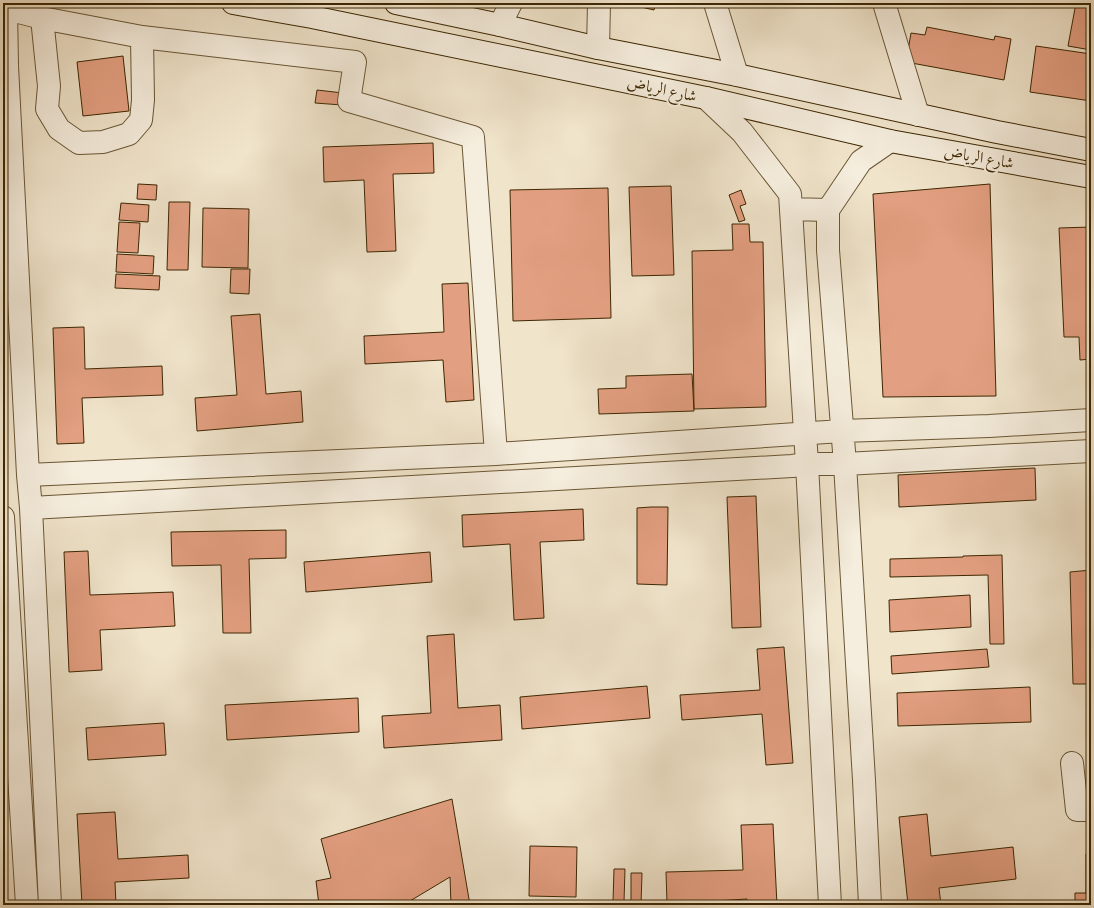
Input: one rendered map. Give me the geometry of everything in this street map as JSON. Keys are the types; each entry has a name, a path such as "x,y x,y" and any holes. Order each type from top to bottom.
{"street":[{"name":"شارع الرياض","path":"233,3 312,10 890,140 1091,177"},
{"name":"شارع الرياض","path":"396,3 458,9 500,25 598,48 1091,150"},
{"path":"500,25 511,3"},
{"path":"598,48 599,3"},
{"path":"715,3 737,76"},
{"path":"884,3 918,115"},
{"path":"50,905 5,9 42,18 142,37 355,62 349,101 472,137 496,454"},
{"path":"42,18 50,86 47,109 59,130 79,142 103,142 129,134 141,120 143,100 142,37"},
{"path":"706,98 742,132 790,194 807,464 830,905"},
{"path":"870,905 845,464 828,250 828,210 861,161 890,140"},
{"path":"791,210 828,210"},
{"path":"28,474 496,454 842,431 989,426 1091,420"},
{"path":"31,508 768,468 807,464 845,464 1091,452"},
{"path":"3,517 27,905"},
{"path":"1072,762 1077,810 1091,810"}],"building":[{"path":"624,3 656,3 654,10"},
{"path":"1076,3 1091,3 1091,50 1068,46"},
{"path":"927,27 994,40 995,36 1011,39 1004,80 906,62 911,33 925,35"},
{"path":"1036,46 1091,54 1091,101 1030,92"},
{"path":"123,56 129,111 83,116 77,62"},
{"path":"317,90 343,93 342,105 315,103"},
{"path":"433,143 434,173 393,174 396,251 367,252 364,180 324,182 323,147"},
{"path":"138,184 157,185 156,200 137,199"},
{"path":"990,184 996,396 883,397 873,194"},
{"path":"671,186 674,275 632,276 629,187"},
{"path":"608,188 611,318 513,321 510,190"},
{"path":"741,190 746,204 740,206 745,220 739,222 729,195"},
{"path":"169,202 190,202 188,270 167,270"},
{"path":"121,203 149,205 148,222 119,220"},
{"path":"203,208 249,209 248,268 202,267"},
{"path":"119,222 140,223 138,253 117,252"},
{"path":"732,224 749,224 750,242 763,242 766,407 694,409 692,251 733,250"},
{"path":"1091,227 1091,359 1080,360 1079,337 1064,337 1059,228"},
{"path":"117,254 154,256 153,274 116,272"},
{"path":"231,269 250,269 249,294 230,293"},
{"path":"116,274 160,276 159,290 115,288"},
{"path":"468,283 474,400 446,402 443,360 365,364 364,336 444,332 442,284"},
{"path":"260,314 266,394 301,391 303,422 197,431 195,398 237,395 231,316"},
{"path":"84,327 85,369 162,366 163,395 82,398 84,443 57,444 53,328"},
{"path":"692,374 694,411 599,414 598,389 626,388 626,376"},
{"path":"1035,468 1036,500 899,507 898,475"},
{"path":"756,496 761,627 732,628 727,497"},
{"path":"668,507 667,585 637,584 637,508"},
{"path":"583,509 584,540 540,542 544,618 514,620 510,544 463,547 462,515"},
{"path":"286,530 286,558 249,559 251,633 223,633 221,565 172,566 171,532"},
{"path":"88,551 90,595 173,592 175,626 100,630 102,670 69,672 64,552"},
{"path":"430,552 432,582 306,592 304,562"},
{"path":"1002,555 1004,644 990,644 988,575 890,577 890,559"},
{"path":"1091,570 1091,684 1073,684 1070,572"},
{"path":"970,595 971,627 890,632 889,600"},
{"path":"454,634 458,708 500,705 502,740 384,748 382,716 431,713 427,636"},
{"path":"784,647 793,763 766,765 762,714 682,720 680,695 760,690 757,649"},
{"path":"987,649 989,667 892,674 891,656"},
{"path":"647,686 650,718 522,729 520,697"},
{"path":"1030,687 1031,722 898,726 897,693"},
{"path":"358,698 359,732 227,740 225,705"},
{"path":"164,723 166,755 88,760 86,728"},
{"path":"452,799 470,905 451,905 450,877 410,901 411,905 319,905 316,881 331,878 321,839"},
{"path":"115,812 118,859 188,855 189,878 115,882 116,905 82,905 77,814"},
{"path":"927,814 931,856 1013,847 1016,879 939,888 941,905 908,905 899,817"},
{"path":"773,824 777,905 747,905 747,899 667,904 666,872 743,870 741,825"},
{"path":"530,846 577,847 576,897 529,896"},
{"path":"1086,854 1091,854 1091,905 1075,905 1075,893 1086,893"},
{"path":"614,869 625,869 624,902 613,902"},
{"path":"631,873 642,873 641,905 631,905"}]}
